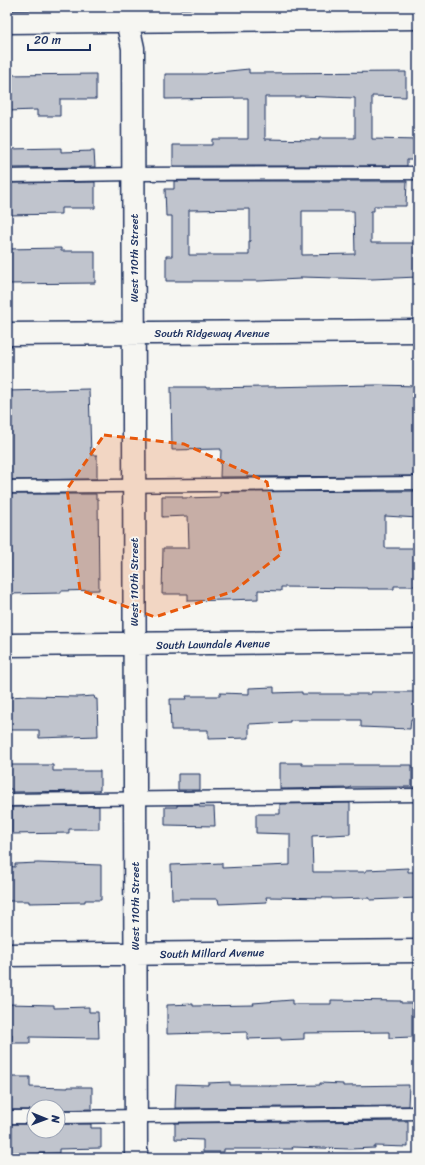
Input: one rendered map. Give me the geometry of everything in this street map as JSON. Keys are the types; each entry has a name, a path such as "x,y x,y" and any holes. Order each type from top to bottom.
{"street":[{"path":"7,22 126,14 271,13 418,18"},
{"name":"West 110th Street","path":"126,14 133,48 136,1158"},
{"name":"South Ridgeway Avenue","path":"7,334 418,331"},
{"name":"South Lawndale Avenue","path":"7,645 135,645 418,641"},
{"name":"South Millard Avenue","path":"7,955 418,951"}],"lane":[{"path":"7,176 418,173"},
{"path":"7,488 418,483"},
{"path":"7,800 418,795"},
{"path":"66,1117 418,1113"},
{"path":"7,1118 26,1117"}],"highlighted area":[{"path":"104,435 184,444 267,482 281,554 234,591 155,617 80,590 67,489"}],"building":[{"path":"249,69 249,73 406,72 406,97 372,96 372,139 418,140 418,160 407,160 407,166 173,166 173,145 212,145 212,139 248,139 248,98 165,99 165,74 209,73","holes":["300,96 355,98 355,138 319,138 319,140 265,139 265,97"]},
{"path":"96,74 96,99 60,99 60,116 37,116 37,110 7,111 7,75"},
{"path":"61,148 61,152 94,151 95,167 10,168 9,149"},
{"path":"174,181 407,181 406,206 374,206 374,211 371,211 371,243 418,243 418,277 372,279 301,277 301,279 259,281 166,281 166,256 172,256 172,216 166,216 165,189 174,189","holes":["250,209 249,255 189,255 189,210","302,211 354,211 355,254 302,255"]},
{"path":"95,182 95,208 61,208 61,214 7,215 7,192 10,192 10,183"},
{"path":"61,248 61,251 95,251 95,283 7,284 7,249"},
{"path":"378,385 418,386 417,476 220,477 221,449 172,450 171,387 206,388"},
{"path":"89,389 91,455 97,455 97,479 7,480 7,391"},
{"path":"417,491 418,518 385,516 385,548 418,548 418,586 394,586 394,589 281,587 281,591 258,590 258,599 188,601 188,594 162,594 163,548 189,548 188,516 162,517 162,496 182,496 182,498 220,497 220,492"},
{"path":"7,494 96,494 96,499 98,499 99,590 61,591 61,593 7,594"},
{"path":"274,687 274,693 302,692 302,694 371,694 371,692 415,692 415,695 418,695 418,720 411,719 410,729 361,727 361,720 290,720 290,722 249,724 249,738 208,739 208,730 171,730 170,699 187,699 186,696 220,696 220,693 249,694 249,688"},
{"path":"94,696 95,699 97,699 98,736 39,738 39,730 7,730 7,697"},
{"path":"280,763 302,763 302,765 412,765 412,787 280,789"},
{"path":"7,765 53,765 53,771 100,771 100,790 12,792 12,789 7,789"},
{"path":"178,774 200,774 200,790 178,790"},
{"path":"350,803 350,834 312,836 313,872 366,872 366,870 408,868 408,872 418,872 418,898 370,900 370,898 332,899 266,897 267,902 219,904 218,899 172,899 171,865 222,863 222,868 290,865 290,834 256,833 256,814 280,814 280,804"},
{"path":"177,805 214,807 215,826 165,825 165,807 177,807"},
{"path":"99,806 99,829 69,829 69,833 12,834 12,807"},
{"path":"38,863 101,865 101,900 85,900 85,902 29,903 29,901 7,901 7,866 15,867 15,864"},
{"path":"292,1000 292,1004 331,1004 331,1000 401,1001 401,1003 412,1003 412,1037 389,1038 389,1032 304,1033 304,1039 281,1040 281,1038 247,1039 247,1032 167,1034 167,1005 254,1005 253,1003"},
{"path":"7,1004 54,1005 54,1008 89,1007 89,1012 98,1012 99,1038 30,1037 30,1043 12,1043 12,1034 7,1035"},
{"path":"10,1077 30,1077 30,1087 92,1087 92,1109 66,1110 66,1099 26,1099 26,1110 7,1110 7,1086 10,1086"},
{"path":"230,1082 230,1085 270,1086 320,1085 320,1083 343,1084 343,1086 409,1085 408,1106 175,1108 176,1084 208,1085 208,1083"},
{"path":"408,1121 408,1147 375,1146 375,1148 350,1149 292,1147 293,1149 224,1149 224,1152 203,1152 203,1140 175,1139 175,1123"},
{"path":"7,1124 26,1124 26,1139 66,1139 66,1124 91,1124 91,1128 101,1128 101,1148 59,1149 59,1153 7,1155"}]}
